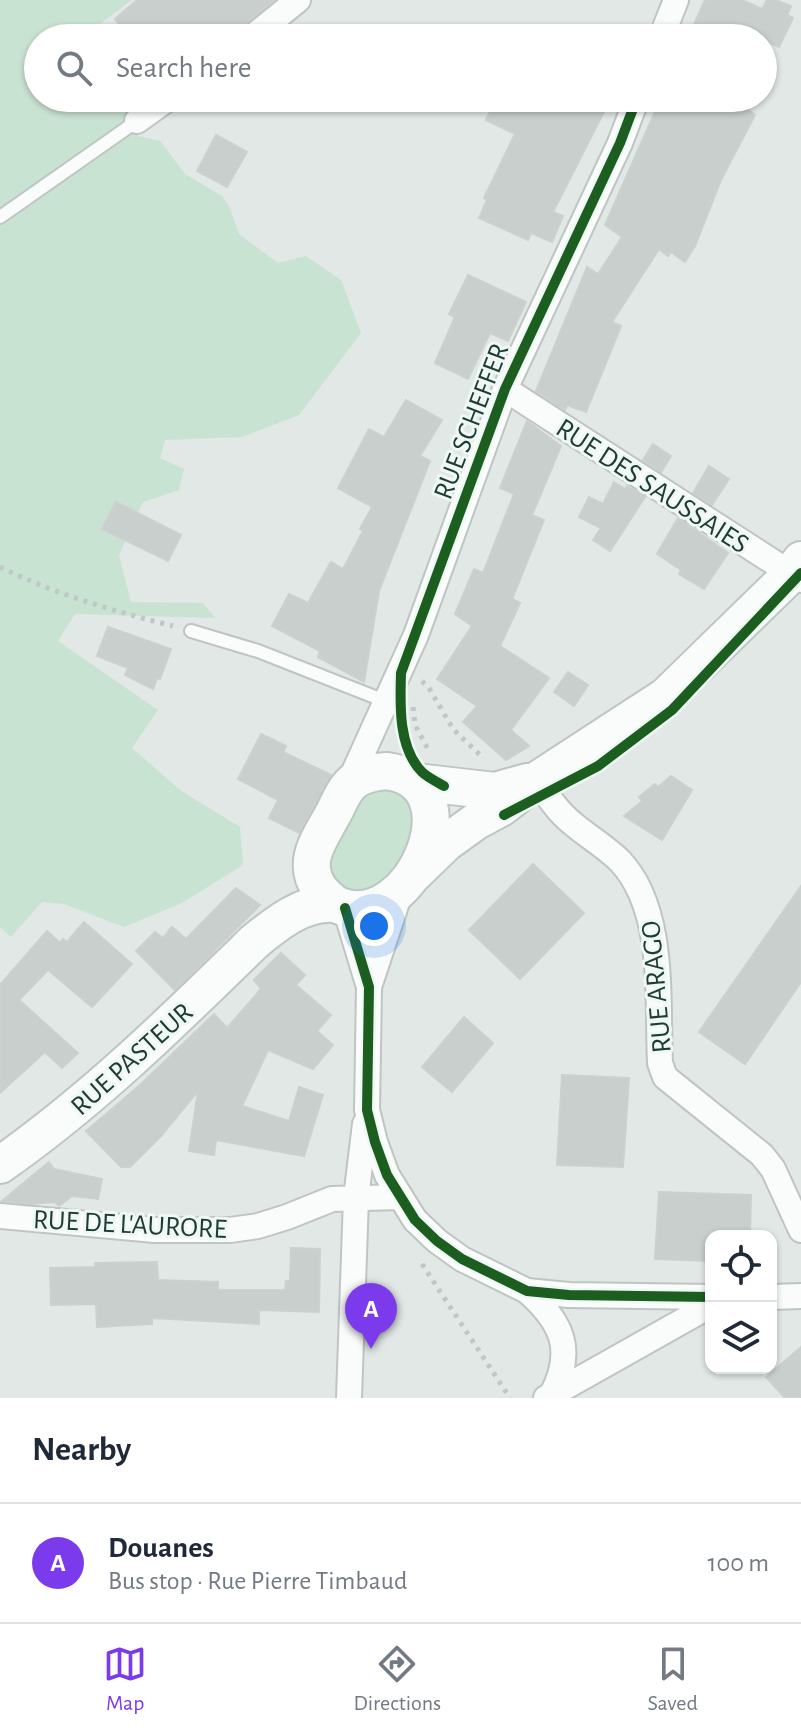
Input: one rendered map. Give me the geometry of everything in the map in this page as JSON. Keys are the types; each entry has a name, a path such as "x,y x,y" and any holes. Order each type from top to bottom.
{"main road":[{"path":"537,780 495,791 423,768 364,776 348,785 312,852 312,875 340,906 369,908 382,904 446,843 666,696 798,571"},
{"path":"408,880 432,830 423,768"},
{"name":"RUE PASTEUR","path":"254,942 312,852"},
{"name":"RUE PASTEUR","path":"0,1165 107,1083 254,942 290,915 315,906 340,906"}],"street":[{"path":"268,24 298,0"},
{"path":"667,24 676,0"},
{"path":"137,121 150,112"},
{"name":"RUE SCHEFFER","path":"348,785 385,701 401,673 505,389 632,112"},
{"name":"RUE DES SAUSSAIES","path":"505,389 798,571"},
{"name":"RUE ARAGO","path":"537,780 569,821 616,857 642,892 653,929 660,1063 665,1077 762,1155 773,1169 801,1230"},
{"path":"349,1398 356,1198 367,1110 369,987 408,880"},
{"path":"340,906 369,987"},
{"path":"367,1110 387,1175 415,1220 462,1259 527,1291 543,1305 555,1322 563,1343 565,1365 549,1396"},
{"name":"RUE DE L'AURORE","path":"0,1216 155,1230 230,1230 258,1226 332,1199 400,1197"},
{"path":"527,1291 569,1295 705,1297"},
{"path":"777,1297 801,1296"},
{"path":"549,1396 705,1308"}],"lane":[{"path":"0,217 137,121"},
{"path":"191,631 258,651 385,701"}],"path":[{"path":"0,567 30,582 100,607 191,631"},
{"path":"414,693 419,679 429,688 453,729 489,763 495,791"},
{"path":"413,701 423,768"},
{"path":"415,1220 416,1251 420,1262 510,1398"}],"green space":[{"path":"0,0 132,0 100,24 24,24 24,112 132,112 138,136 160,141 185,174 222,196 239,234 278,263 306,256 341,280 361,333 299,415 242,437 165,440 160,458 184,469 179,490 143,502 119,555 131,602 203,603 215,618 75,614 58,641 158,710 132,748 180,790 240,827 243,865 182,903 124,927 64,904 42,902 11,937 0,927"},
{"path":"375,786 410,794 424,826 376,895 342,896 322,862 361,789"}],"building":[{"path":"137,0 274,0 245,24 118,24 115,19"},
{"path":"705,0 742,0 762,9 767,0 776,0 791,6 787,15 793,18 779,47 777,24 694,24"},
{"path":"490,112 604,112 553,212 563,216 552,242 531,233 528,240 479,218 487,200 484,198 515,134 486,120"},
{"path":"655,112 751,112 755,115 721,180 695,246 685,262 671,252 668,256 659,249 612,322 621,326 586,412 567,405 565,410 536,391 587,267 598,274 622,237 605,225"},
{"path":"216,135 247,152 227,187 197,171"},
{"path":"468,275 526,302 508,341 490,333 468,379 435,363 455,317 449,314"},
{"path":"406,400 442,420 420,456 430,461 379,591 364,682 318,657 320,651 272,626 289,594 308,603 331,562 343,569 372,507 338,488 369,429 384,437"},
{"path":"527,421 561,446 532,515 544,520 512,599 520,603 500,646 549,678 511,730 529,746 506,760 463,722 477,706 437,679 472,626 455,614 474,569 483,573 514,494 500,488"},
{"path":"653,444 671,456 661,472 643,460"},
{"path":"709,466 729,479 712,505 693,493"},
{"path":"614,482 645,497 610,551 593,540 601,528 579,517 589,497 603,504"},
{"path":"116,502 181,535 168,561 102,529"},
{"path":"678,518 728,553 704,589 679,574 681,570 657,554"},
{"path":"108,627 171,649 153,689 125,675 128,668 97,656"},
{"path":"568,672 588,685 574,706 554,692"},
{"path":"261,734 286,746 283,752 331,775 299,833 269,818 278,800 238,779"},
{"path":"671,776 692,790 662,840 624,816 642,801 639,797"},
{"path":"533,864 584,913 520,979 469,930"},
{"path":"801,886 801,982 745,1064 699,1032"},
{"path":"236,888 260,905 175,990 136,951 155,932 163,938 172,927 186,939"},
{"path":"84,922 132,964 92,1007 48,970 19,1000 78,1053 62,1068 45,1052 0,1093 0,985 47,931 60,943 63,939 67,942"},
{"path":"281,953 305,975 296,985 331,1015 317,1031 333,1045 313,1069 268,1050 242,1106 289,1121 299,1087 323,1095 304,1156 216,1140 214,1155 189,1151 198,1091 161,1136 130,1167 121,1167 86,1131 140,1085 214,1014 227,1028 261,989 254,980"},
{"path":"464,1017 493,1043 452,1092 422,1067"},
{"path":"562,1075 629,1078 623,1167 557,1165"},
{"path":"49,1162 54,1169 102,1179 98,1199 72,1196 59,1206 55,1202 30,1204 2,1201"},
{"path":"659,1192 751,1195 750,1230 705,1230 705,1261 655,1259"},
{"path":"291,1248 320,1249 319,1312 259,1310 259,1324 152,1318 152,1324 97,1327 96,1304 51,1305 50,1268 95,1267 95,1263 157,1262 158,1280 218,1282 218,1290 285,1290 286,1281 290,1281"},
{"path":"801,1347 801,1398 785,1398 766,1377 777,1374 777,1368"}],"cycle path":[{"path":"444,786 422,772 408,751 402,725 401,673 505,389 632,112"},
{"path":"504,815 598,766 672,710 801,573"},
{"path":"345,908 369,987 367,1110 387,1175 415,1220 462,1259 527,1291 569,1295 705,1297"}],"place":[{"name":"Douanes","path":"371,1349"}]}
